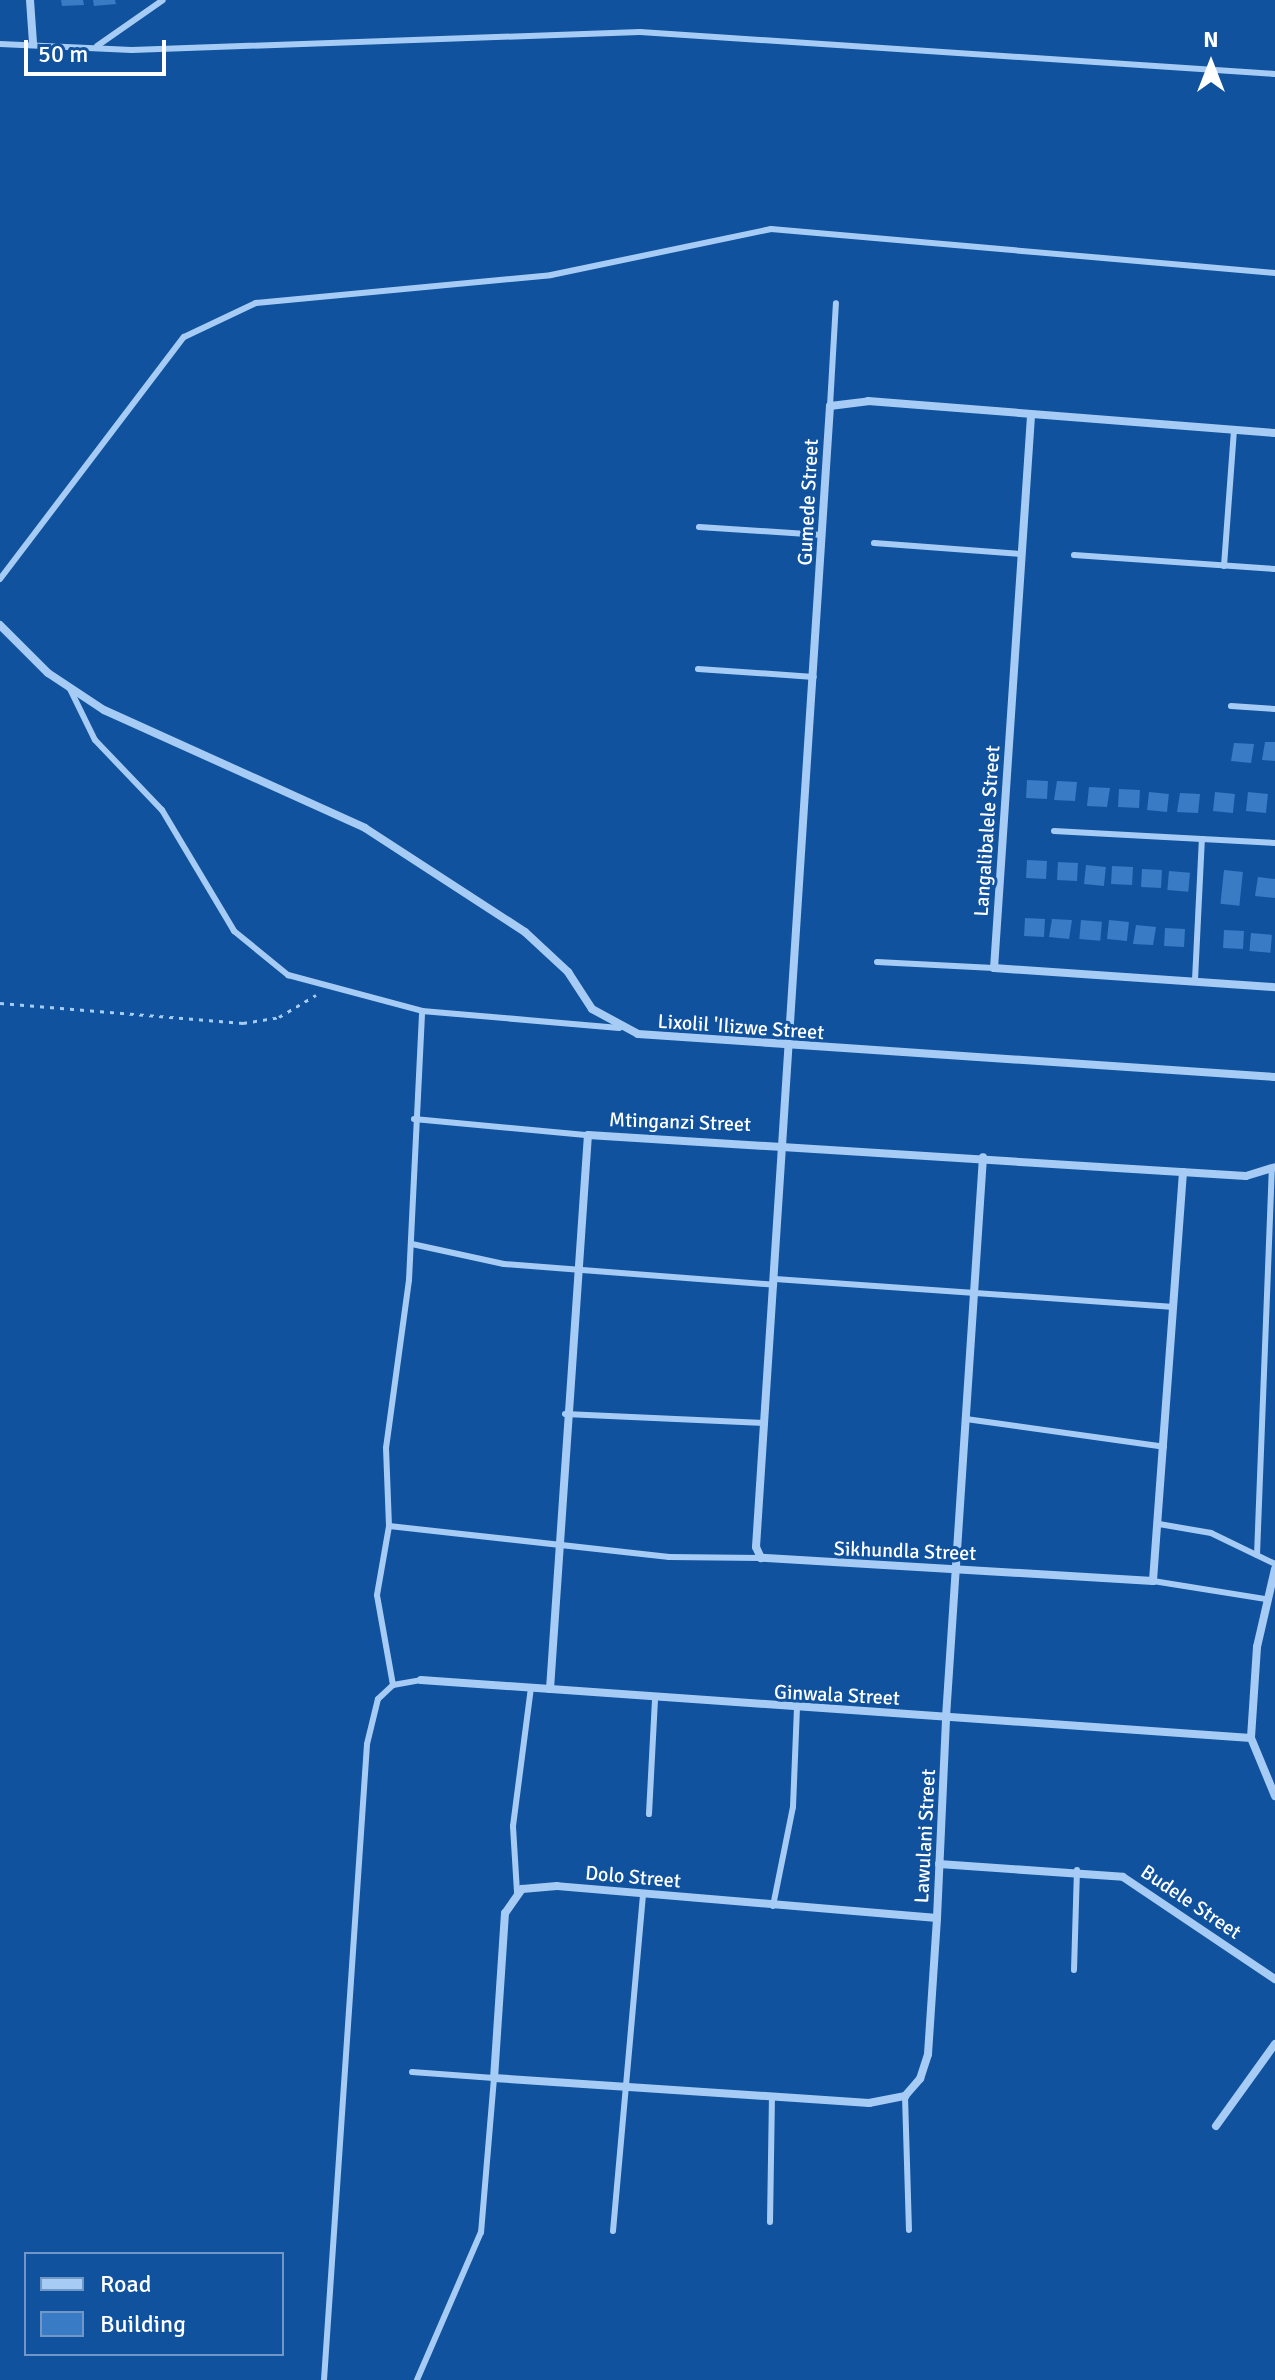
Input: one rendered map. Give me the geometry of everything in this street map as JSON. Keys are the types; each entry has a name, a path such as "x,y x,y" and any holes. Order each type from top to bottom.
{"street":[{"path":"30,0 33,43"},
{"path":"830,406 868,401 1275,433"},
{"name":"Gumede Street","path":"794,1046 830,406"},
{"name":"Langalibalele Street","path":"994,968 1031,416"},
{"name":"Lixolil 'Ilizwe Street","path":"0,625 69,687 143,731 365,828 525,932 568,972 592,1009 619,1028 657,1039 1275,1077"},
{"path":"994,968 1275,987"},
{"path":"761,1558 756,1547 794,1046"},
{"name":"Mtinganzi Street","path":"550,1689 574,1271 588,1135 785,1143 1183,1172 1273,1168"},
{"name":"Lawulani Street","path":"905,2096 928,2054 946,1717 983,1157"},
{"path":"1153,1581 1183,1172"},
{"name":"Sikhundla Street","path":"761,1558 1153,1581"},
{"path":"1275,1567 1265,1599 1251,1738 1275,1796"},
{"name":"Ginwala Street","path":"421,1680 655,1700 1251,1738"},
{"name":"Budele Street","path":"939,1864 1077,1870 1134,1881 1275,1979"},
{"name":"Dolo Street","path":"517,1892 557,1886 937,1918"},
{"path":"517,1892 505,1913 494,2078 869,2103 905,2096"},
{"path":"1216,2126 1275,2044"}],"lane":[{"path":"95,47 163,0"},
{"path":"0,44 95,47 640,32 1275,74"},
{"path":"0,579 184,337 256,303 551,275 771,229 1275,273"},
{"path":"830,406 836,303"},
{"path":"1224,566 1234,431"},
{"path":"699,527 822,535"},
{"path":"874,543 1021,554"},
{"path":"1074,555 1275,569"},
{"path":"698,669 814,677"},
{"path":"69,687 95,740 162,810 234,931 268,962 324,989 422,1011 619,1028"},
{"path":"1231,706 1275,709"},
{"path":"1054,831 1275,843"},
{"path":"1195,980 1202,839"},
{"path":"877,962 994,968"},
{"path":"393,1685 378,1612 389,1526 386,1448 412,1244 414,1119 422,1011"},
{"path":"414,1119 588,1135"},
{"path":"1257,1555 1273,1168"},
{"path":"412,1244 574,1271 775,1282 974,1298 1174,1307"},
{"path":"565,1414 765,1423"},
{"path":"966,1419 1164,1447"},
{"path":"1159,1524 1211,1533 1275,1567"},
{"path":"389,1526 558,1541 669,1557 761,1558"},
{"path":"1153,1581 1265,1599"},
{"path":"324,2380 367,1744 374,1709 393,1685 421,1680"},
{"path":"517,1892 513,1826 531,1687"},
{"path":"649,1814 655,1700"},
{"path":"773,1906 793,1807 797,1709"},
{"path":"1074,1970 1077,1870"},
{"path":"613,2231 643,1894"},
{"path":"412,2072 494,2078 481,2232 417,2380"},
{"path":"770,2222 772,2096"},
{"path":"905,2096 909,2230"}],"path":[{"path":"0,1003 243,1023 279,1017 324,989"}],"building":[{"path":"61,0 83,0 84,5 62,6"},
{"path":"93,0 115,0 116,4 94,6"},
{"path":"1265,742 1275,742 1275,761 1262,760"},
{"path":"1234,743 1254,744 1251,763 1231,761"},
{"path":"1027,780 1048,781 1047,799 1026,798"},
{"path":"1057,781 1077,782 1075,801 1054,800"},
{"path":"1089,787 1110,788 1107,807 1087,806"},
{"path":"1119,789 1140,790 1139,808 1118,807"},
{"path":"1149,792 1169,794 1167,812 1147,810"},
{"path":"1215,792 1235,794 1233,813 1213,811"},
{"path":"1248,792 1268,794 1266,813 1246,811"},
{"path":"1180,793 1200,794 1198,813 1177,812"},
{"path":"1027,860 1047,861 1046,879 1026,878"},
{"path":"1058,862 1078,863 1077,881 1057,880"},
{"path":"1086,865 1106,867 1104,886 1084,884"},
{"path":"1112,866 1133,867 1132,885 1111,884"},
{"path":"1142,869 1162,870 1161,888 1141,887"},
{"path":"1224,870 1243,872 1239,906 1220,904"},
{"path":"1169,871 1190,873 1188,892 1167,890"},
{"path":"1258,877 1275,879 1275,898 1255,896"},
{"path":"1025,918 1045,919 1044,937 1024,936"},
{"path":"1052,919 1072,920 1069,939 1049,937"},
{"path":"1081,920 1102,922 1100,941 1079,939"},
{"path":"1109,920 1129,922 1127,941 1107,939"},
{"path":"1136,925 1156,927 1153,945 1133,944"},
{"path":"1165,928 1185,929 1184,947 1164,946"},
{"path":"1224,930 1244,931 1243,949 1223,948"},
{"path":"1251,933 1272,935 1270,953 1249,951"}]}
